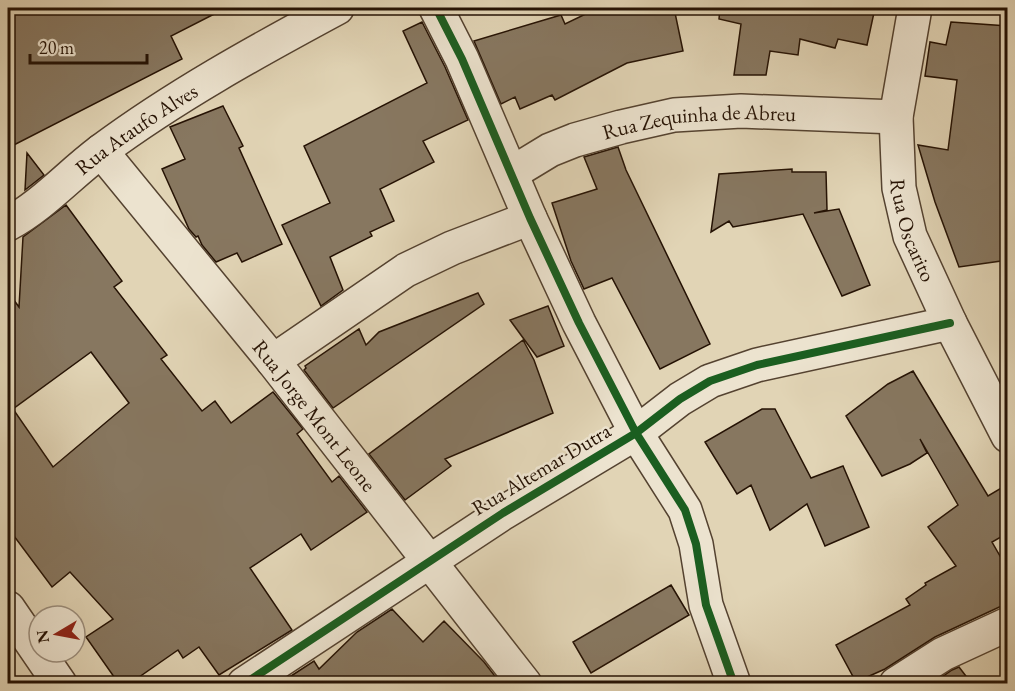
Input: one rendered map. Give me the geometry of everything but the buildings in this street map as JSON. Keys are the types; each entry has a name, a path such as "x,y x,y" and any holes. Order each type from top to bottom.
{"street":[{"name":"Rua Ataufo Alves","path":"8,224 27,214 100,152 154,115 264,47 337,8"},
{"path":"436,8 462,58 530,218 579,323 636,433 685,510 696,544 706,605 734,684"},
{"name":"Rua Oscarito","path":"915,8 896,117 899,188 910,236 950,323 1008,436"},
{"name":"Rua Zequinha de Abreu","path":"512,173 550,150 575,140 674,116 741,111 896,117"},
{"name":"Rua Jorge Mont Leone","path":"100,152 273,361 525,684"},
{"path":"273,361 406,270 453,248 530,218"},
{"name":"Rua Altemar Dutra","path":"244,684 502,513 636,433 680,399 710,381 756,364 950,323"},
{"path":"8,608 60,684"},
{"path":"896,684 943,654 1008,624"}],"cycle path":[{"path":"436,8 462,59 530,218 579,323 636,433 685,510 696,544 706,605 734,684"},
{"path":"244,684 503,513 636,433 680,399 710,381 757,365 950,323"}]}
